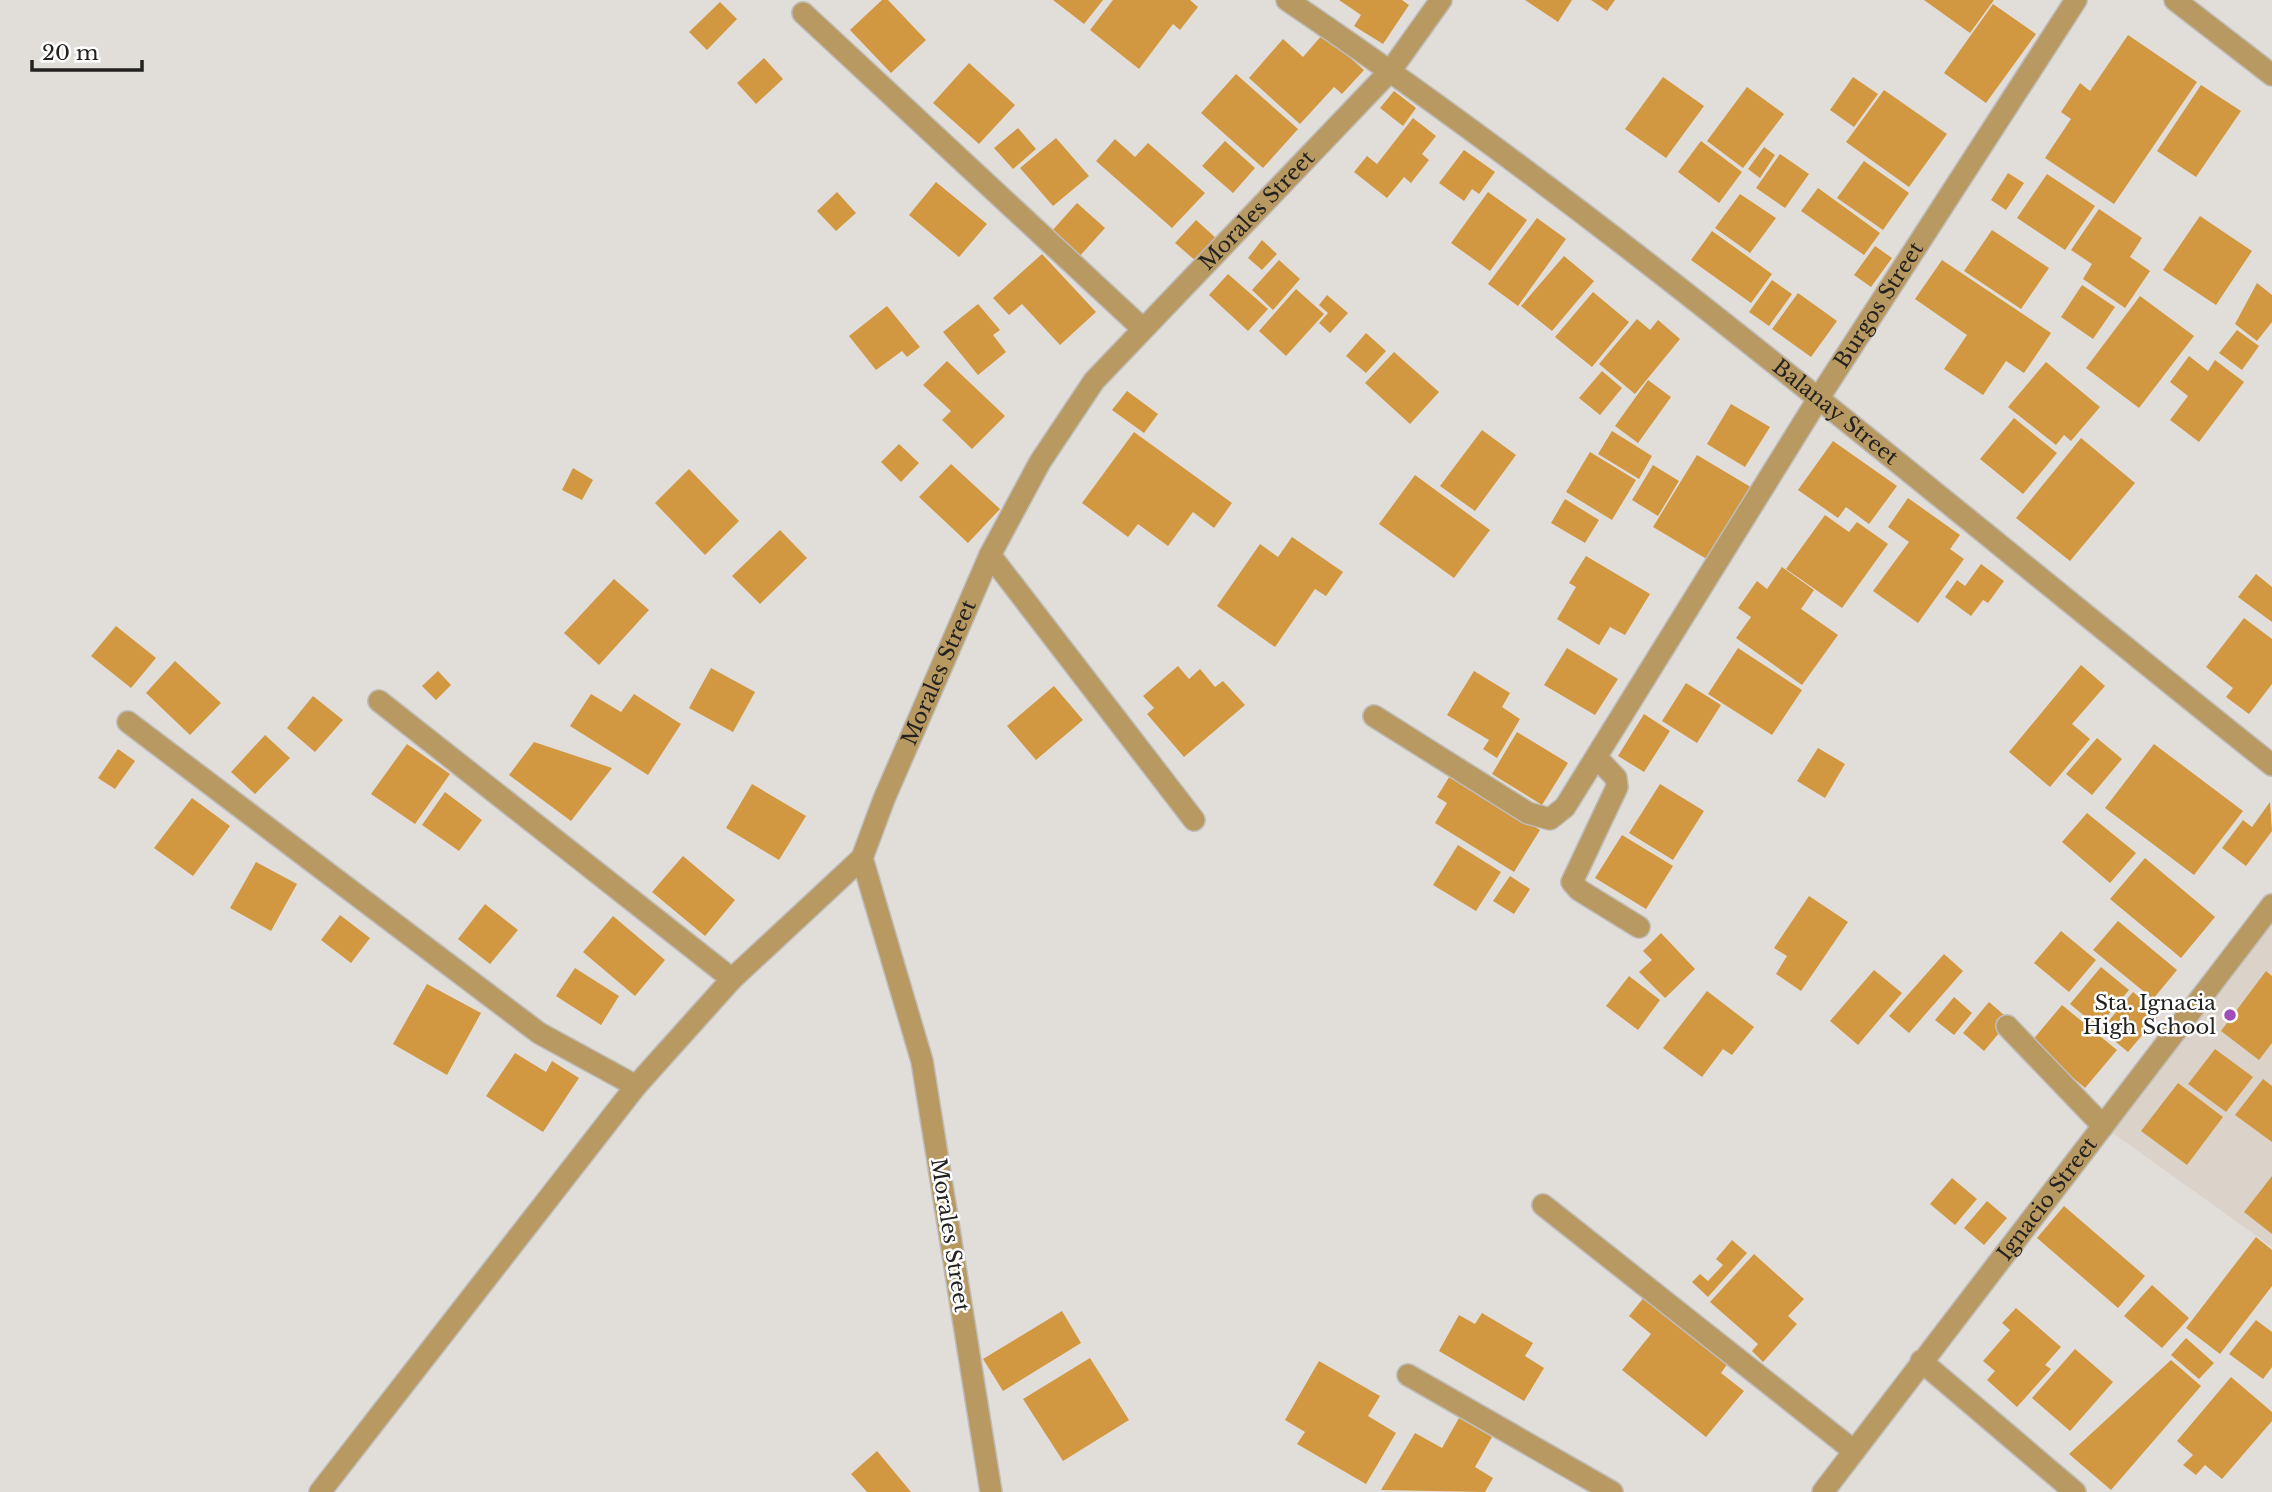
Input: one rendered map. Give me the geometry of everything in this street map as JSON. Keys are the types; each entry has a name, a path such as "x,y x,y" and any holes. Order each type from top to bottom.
{"street":[{"name":"Balanay Street","path":"1287,0 1391,71 1629,246 1820,397 2067,601 2272,765"},
{"name":"Morales Street","path":"991,1492 922,1061 862,858 884,799 990,555 1064,422 1094,381 1391,71 1441,0"},
{"name":"Burgos Street","path":"1374,716 1528,813 1550,819 1565,807 1820,397 2076,0"},
{"path":"2175,0 2272,75"},
{"path":"803,13 1143,329"},
{"path":"990,555 1194,820"},
{"path":"379,701 732,979"},
{"path":"128,722 539,1033 636,1086"},
{"path":"1597,758 1616,778 1617,786 1572,883 1639,927"},
{"path":"320,1492 636,1086 732,979 862,858"},
{"name":"Ignacio Street","path":"1823,1492 2272,905"},
{"path":"2007,1026 2103,1126"},
{"path":"1543,1205 1854,1451"},
{"path":"1921,1361 2075,1492"},
{"path":"1408,1375 1612,1492"}],"shaded area":[{"name":"Sta. Ignacia High School","path":"2272,904 2272,1247 2103,1126"}],"building":[{"path":"882,0 888,0 926,40 891,73 850,30"},
{"path":"1053,0 1103,0 1084,24"},
{"path":"1113,0 1190,0 1198,7 1180,30 1173,24 1139,69 1090,30"},
{"path":"1339,0 1402,0 1409,5 1383,44 1354,26 1361,15"},
{"path":"1525,0 1572,0 1558,22"},
{"path":"1591,0 1615,0 1607,11"},
{"path":"1924,0 1994,0 1970,33"},
{"path":"720,2 737,19 707,50 689,32"},
{"path":"1993,4 2036,34 1986,103 1944,73"},
{"path":"1323,34 1364,70 1342,94 1334,87 1300,124 1249,78 1283,39 1303,57"},
{"path":"2128,35 2197,82 2114,204 2045,158 2071,119 2061,112 2080,83 2090,91"},
{"path":"764,58 783,79 756,104 737,83"},
{"path":"969,63 1015,105 979,144 933,103"},
{"path":"1236,74 1298,129 1263,168 1201,113"},
{"path":"1663,77 1704,106 1666,158 1625,129"},
{"path":"1853,77 1878,94 1854,127 1830,110"},
{"path":"2201,85 2241,111 2196,177 2157,151"},
{"path":"1747,87 1784,114 1743,168 1707,141"},
{"path":"1884,90 1947,134 1909,187 1846,142"},
{"path":"1394,91 1416,108 1403,126 1380,108"},
{"path":"1413,118 1436,136 1422,154 1429,160 1411,183 1404,177 1387,198 1354,172 1367,156 1377,164"},
{"path":"1018,128 1036,149 1013,169 994,148"},
{"path":"1056,138 1089,176 1053,206 1020,168"},
{"path":"1115,139 1135,157 1148,143 1205,193 1172,228 1096,161"},
{"path":"1225,141 1255,168 1233,193 1202,166"},
{"path":"1701,141 1742,172 1719,203 1678,172"},
{"path":"1764,147 1775,155 1760,178 1748,169"},
{"path":"1464,150 1495,172 1479,194 1472,189 1464,201 1439,183"},
{"path":"1780,154 1809,174 1785,208 1756,188"},
{"path":"1864,161 1909,193 1883,230 1837,198"},
{"path":"2008,173 2024,183 2006,210 1991,200"},
{"path":"2047,174 2095,206 2065,250 2017,218"},
{"path":"936,182 987,224 959,257 909,215"},
{"path":"1818,188 1880,233 1864,255 1801,211"},
{"path":"837,192 856,213 836,231 817,211"},
{"path":"1488,192 1527,220 1490,271 1451,243"},
{"path":"1740,194 1776,218 1750,253 1715,228"},
{"path":"1077,203 1105,228 1078,258 1050,233"},
{"path":"2099,209 2142,238 2130,257 2150,271 2125,308 2083,279 2092,264 2071,250"},
{"path":"2200,216 2252,251 2216,305 2163,270"},
{"path":"1537,218 1566,239 1518,306 1488,284"},
{"path":"1196,220 1217,239 1197,262 1175,243"},
{"path":"1992,230 2049,268 2021,309 1964,271"},
{"path":"1712,231 1772,274 1751,303 1691,260"},
{"path":"1262,240 1277,254 1262,270 1248,258"},
{"path":"1875,246 1892,258 1871,287 1854,275"},
{"path":"1042,254 1096,312 1060,345 1022,304 1009,315 993,298"},
{"path":"1564,256 1594,281 1552,331 1521,306"},
{"path":"1279,260 1300,279 1273,310 1252,290"},
{"path":"1942,260 2051,333 2024,373 2006,361 1983,395 1944,369 1967,335 1915,299"},
{"path":"1228,274 1268,309 1248,331 1209,295"},
{"path":"1772,280 1792,294 1769,326 1749,312"},
{"path":"2257,283 2272,295 2272,322 2257,341 2235,324"},
{"path":"2082,285 2115,307 2093,339 2061,317"},
{"path":"1296,289 1324,314 1286,356 1259,331"},
{"path":"1593,292 1629,322 1592,367 1555,337"},
{"path":"1798,293 1837,321 1811,357 1772,329"},
{"path":"1327,295 1348,313 1330,333 1319,323 1328,313 1319,305"},
{"path":"2140,296 2194,336 2139,408 2086,368"},
{"path":"978,304 1000,330 993,335 1006,352 978,375 943,332"},
{"path":"887,306 920,347 907,357 902,351 876,370 849,336"},
{"path":"1637,319 1650,330 1658,320 1680,339 1635,394 1599,364"},
{"path":"2237,330 2259,346 2242,370 2219,353"},
{"path":"1366,333 1386,351 1366,373 1346,356"},
{"path":"1394,352 1439,392 1410,424 1365,383"},
{"path":"2189,356 2208,371 2215,360 2244,382 2199,442 2170,420 2188,396 2170,382"},
{"path":"947,361 1005,416 972,449 942,420 951,411 923,385"},
{"path":"2046,362 2100,407 2071,441 2064,435 2056,445 2008,407"},
{"path":"1602,371 1622,388 1600,415 1579,398"},
{"path":"1648,380 1671,397 1638,443 1615,426"},
{"path":"1127,391 1158,414 1144,433 1112,410"},
{"path":"1731,404 1770,427 1745,467 1707,444"},
{"path":"2014,418 2057,453 2023,494 1980,459"},
{"path":"1482,430 1516,455 1475,511 1440,486"},
{"path":"1612,431 1652,456 1639,479 1598,454"},
{"path":"1134,432 1232,503 1214,528 1193,512 1168,546 1138,524 1128,537 1082,503"},
{"path":"2081,438 2135,483 2070,561 2016,518"},
{"path":"1833,441 1897,486 1869,524 1846,507 1838,518 1798,490"},
{"path":"899,444 919,463 901,482 881,462"},
{"path":"1590,452 1636,480 1612,520 1566,492"},
{"path":"1697,455 1754,489 1710,561 1653,527"},
{"path":"951,464 1000,509 968,543 919,497"},
{"path":"1653,465 1679,481 1658,516 1632,500"},
{"path":"573,468 593,480 582,500 562,490"},
{"path":"689,469 739,521 705,555 655,503"},
{"path":"1415,475 1490,530 1454,578 1379,524"},
{"path":"1908,498 1960,535 1950,549 1964,559 1918,623 1873,591 1909,542 1888,527"},
{"path":"1565,499 1599,520 1585,543 1551,523"},
{"path":"1825,515 1849,532 1857,522 1888,544 1842,608 1786,569"},
{"path":"780,530 807,558 760,604 732,576"},
{"path":"1292,537 1343,572 1326,596 1315,589 1275,647 1217,606 1260,544 1278,557"},
{"path":"1586,556 1650,594 1625,635 1610,627 1599,645 1557,619 1576,587 1569,583"},
{"path":"1981,564 2004,581 1988,603 1983,600 1971,616 1945,597 1957,580 1965,586"},
{"path":"1782,567 1814,590 1801,609 1838,635 1802,685 1736,638 1751,617 1738,608 1757,581 1767,589"},
{"path":"2256,574 2272,587 2272,622 2238,597"},
{"path":"614,579 649,610 599,665 564,633"},
{"path":"2244,618 2272,639 2272,684 2249,714 2226,697 2233,688 2206,667"},
{"path":"116,626 156,658 131,688 91,656"},
{"path":"1567,648 1618,679 1595,715 1544,685"},
{"path":"1738,648 1802,690 1772,735 1708,694"},
{"path":"175,661 221,703 190,735 146,693"},
{"path":"2081,665 2105,686 2072,724 2090,739 2050,787 2009,752"},
{"path":"1178,666 1189,679 1200,669 1215,687 1223,681 1245,705 1184,757 1147,714 1154,708 1143,696"},
{"path":"711,668 755,692 733,732 689,708"},
{"path":"438,671 451,685 436,700 422,686"},
{"path":"1474,671 1510,693 1502,707 1520,719 1497,758 1483,749 1489,740 1447,715"},
{"path":"1686,683 1721,705 1697,743 1662,721"},
{"path":"1054,686 1083,720 1036,760 1007,726"},
{"path":"591,694 621,712 634,694 681,724 648,775 570,726"},
{"path":"313,696 343,720 315,752 287,728"},
{"path":"1644,714 1670,731 1644,772 1618,756"},
{"path":"1517,732 1568,763 1542,805 1492,774"},
{"path":"265,735 290,758 255,794 231,772"},
{"path":"2097,738 2122,759 2092,795 2066,774"},
{"path":"534,742 612,768 571,821 509,775"},
{"path":"407,744 450,774 415,824 371,794"},
{"path":"2154,744 2243,811 2194,875 2105,808"},
{"path":"1818,748 1845,764 1825,798 1797,781"},
{"path":"118,749 135,761 115,789 98,778"},
{"path":"1451,774 1540,830 1514,872 1435,823 1447,803 1437,797"},
{"path":"752,784 806,816 779,860 726,828"},
{"path":"1660,784 1704,811 1673,860 1629,833"},
{"path":"445,792 482,820 459,851 422,825"},
{"path":"192,798 230,826 193,876 154,848"},
{"path":"2270,802 2272,831 2246,866 2222,848 2243,820 2252,827"},
{"path":"2087,813 2136,853 2110,883 2062,842"},
{"path":"1622,835 1673,866 1646,909 1595,878"},
{"path":"1458,845 1501,872 1476,911 1433,885"},
{"path":"683,856 735,900 705,936 652,892"},
{"path":"2145,858 2215,917 2181,958 2110,899"},
{"path":"256,862 297,884 271,931 230,908"},
{"path":"1510,876 1530,889 1514,914 1493,901"},
{"path":"1809,896 1848,922 1801,991 1776,974 1787,956 1774,948"},
{"path":"485,904 518,930 490,964 458,939"},
{"path":"340,915 370,938 351,963 321,940"},
{"path":"613,916 665,960 635,996 583,952"},
{"path":"2118,921 2177,970 2153,999 2093,950"},
{"path":"2061,931 2096,960 2069,992 2034,963"},
{"path":"1661,933 1695,969 1665,998 1639,972 1652,960 1643,951"},
{"path":"1944,954 1963,971 1909,1033 1889,1016"},
{"path":"2101,967 2129,990 2098,1027 2070,1004"},
{"path":"575,968 619,996 601,1025 556,996"},
{"path":"1874,970 1902,993 1858,1045 1830,1021"},
{"path":"2266,971 2272,976 2272,1043 2259,1060 2221,1031"},
{"path":"1629,976 1660,1000 1638,1030 1606,1006"},
{"path":"427,984 481,1013 447,1075 393,1044"},
{"path":"1707,991 1754,1027 1732,1055 1723,1049 1702,1077 1663,1048"},
{"path":"2133,992 2160,1014 2128,1052 2101,1030"},
{"path":"1954,997 1972,1013 1954,1035 1935,1020"},
{"path":"1989,1002 2010,1020 1984,1051 1963,1033"},
{"path":"2062,1005 2117,1050 2085,1088 2031,1042"},
{"path":"2215,1049 2253,1077 2226,1112 2188,1084"},
{"path":"515,1053 546,1072 552,1061 579,1078 543,1132 486,1096"},
{"path":"2263,1079 2272,1086 2272,1142 2235,1115"},
{"path":"2178,1083 2223,1117 2187,1165 2141,1131"},
{"path":"2272,1176 2272,1234 2244,1212"},
{"path":"1952,1178 1977,1199 1955,1225 1930,1204"},
{"path":"1987,1201 2007,1218 1984,1245 1964,1228"},
{"path":"2064,1206 2145,1276 2118,1308 2037,1238"},
{"path":"2256,1237 2272,1250 2272,1286 2220,1354 2186,1328"},
{"path":"1732,1240 1747,1253 1708,1297 1692,1282 1700,1274 1708,1281 1723,1265 1716,1259"},
{"path":"1754,1254 1804,1299 1788,1316 1797,1324 1763,1362 1752,1351 1758,1344 1710,1302"},
{"path":"2152,1285 2189,1318 2162,1348 2124,1316"},
{"path":"1645,1296 1728,1363 1721,1373 1744,1391 1706,1437 1622,1370 1651,1334 1629,1316"},
{"path":"2016,1308 2061,1347 2045,1365 2051,1369 2017,1407 1987,1380 1995,1371 1983,1361 2010,1330 2002,1323"},
{"path":"1062,1311 1081,1343 1003,1391 983,1359"},
{"path":"1482,1313 1533,1343 1525,1356 1544,1368 1524,1401 1439,1351 1459,1315 1475,1324"},
{"path":"2256,1320 2272,1332 2272,1367 2263,1379 2229,1354"},
{"path":"2186,1338 2214,1363 2199,1379 2171,1355"},
{"path":"2075,1349 2113,1382 2070,1431 2032,1398"},
{"path":"1090,1358 1129,1420 1063,1461 1023,1399"},
{"path":"2171,1360 2201,1386 2111,1490 2069,1454"},
{"path":"1319,1361 1380,1396 1368,1416 1396,1433 1366,1484 1297,1444 1305,1432 1285,1420"},
{"path":"2231,1377 2272,1412 2272,1421 2222,1479 2205,1465 2196,1475 2183,1465 2193,1455 2177,1441"},
{"path":"1459,1418 1492,1437 1475,1467 1493,1478 1485,1492 1381,1490 1415,1433 1442,1448"},
{"path":"877,1451 911,1492 867,1492 851,1474"}],"place":[{"name":"Sta. Ignacia High School","path":"2230,1015"}]}
